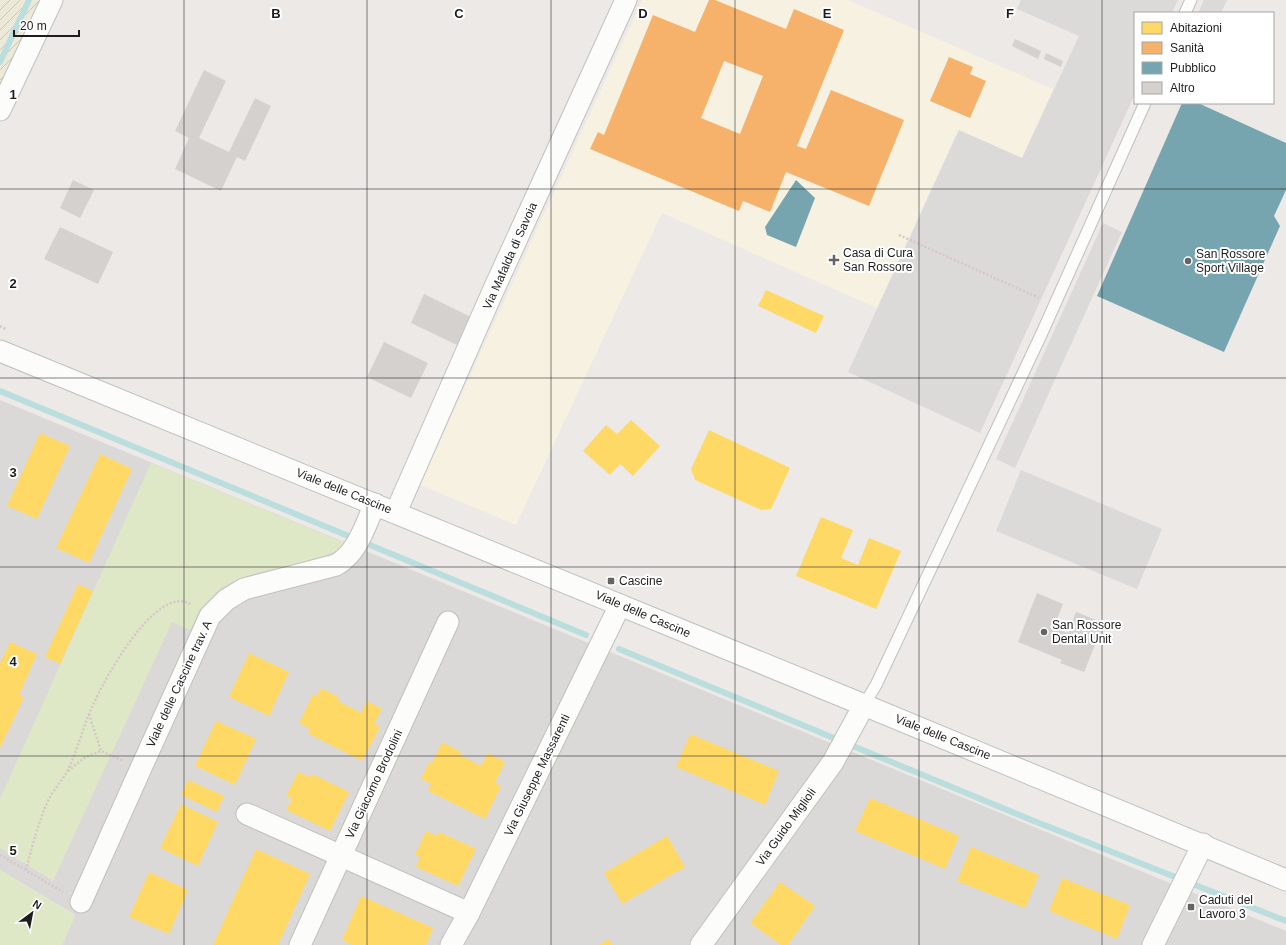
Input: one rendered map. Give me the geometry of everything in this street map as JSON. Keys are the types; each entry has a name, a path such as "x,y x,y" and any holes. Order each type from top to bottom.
{"street":[{"path":"0,110 52,0"},
{"name":"Via Mafalda di Savoia","path":"396,512 493,291 626,0"},
{"name":"Viale delle Cascine","path":"0,351 1285,877"},
{"name":"Viale delle Cascine trav. A","path":"81,902 206,622 214,611 232,595 244,589 336,565 348,557 375,504"},
{"name":"Via Giuseppe Massarenti","path":"451,945 469,914 620,604"},
{"name":"Via Giacomo Brodolini","path":"300,945 448,622"},
{"name":"Via Guido Miglioli","path":"701,945 838,755 864,705"},
{"path":"247,814 469,914"},
{"path":"1154,945 1203,844"}],"lane":[{"path":"1186,12 1191,0"},
{"path":"864,705 876,685 971,486 1145,104"}],"path":[{"path":"899,235 1054,305"},
{"path":"26,870 38,826 48,800 67,771 89,714 106,676 132,638 144,624 167,605 176,602 187,602 193,606"},
{"path":"89,714 101,751"},
{"path":"67,771 84,758 101,751 141,768"},
{"path":"0,855 81,902"}],"shaded area":[{"path":"0,0 41,0 0,89"},
{"name":"Casa di Cura San Rossore","path":"642,0 848,0 1053,89 1022,158 958,130 877,308 662,213 516,525 420,485"},
{"path":"1021,0 1178,0 1172,12 1134,12 1134,96 980,433 848,372 959,130 1022,158 1079,36 1017,9"},
{"path":"1204,0 1227,0 1221,12 1198,12"},
{"path":"1103,223 1122,232 1015,468 996,459"},
{"path":"0,400 1286,931 1286,945 62,945 75,915 0,870"},
{"path":"1021,470 1162,529 1137,589 996,531"}],"green space":[{"path":"151,463 345,543 339,550 321,557 292,566 259,572 238,579 222,587 199,610 190,630 172,622 53,881 0,848 0,799"},
{"path":"0,870 75,916 62,945 0,945"}],"building: Abitazioni":[{"path":"766,290 824,316 816,333 758,306"},
{"path":"631,420 660,446 633,476 620,464 610,475 583,451 606,425 617,434"},
{"path":"709,430 790,468 771,509 761,510 695,480 691,469"},
{"path":"40,433 70,446 37,519 7,506"},
{"path":"100,454 132,469 89,563 56,548"},
{"path":"821,517 853,530 841,558 858,565 869,538 901,551 876,609 796,576"},
{"path":"78,584 93,591 60,664 45,657"},
{"path":"10,642 37,654 19,695 24,697 0,748 0,663"},
{"path":"249,653 289,672 269,716 229,697"},
{"path":"321,688 340,698 338,701 361,713 367,701 382,709 374,724 380,727 362,761 307,733 310,729 299,723 313,694 317,696"},
{"path":"216,721 256,739 235,785 195,766"},
{"path":"690,734 779,771 765,805 676,767"},
{"path":"442,742 461,752 460,755 481,766 488,753 505,762 495,783 501,786 485,819 428,791 431,784 421,779 429,762 432,763"},
{"path":"298,772 311,777 312,774 349,792 330,831 286,810 292,799 286,796"},
{"path":"188,780 224,796 217,812 181,795"},
{"path":"870,798 959,836 945,869 855,831"},
{"path":"181,804 218,822 198,866 160,848"},
{"path":"426,831 437,836 439,832 476,849 458,886 416,867 420,857 415,855"},
{"path":"667,836 685,867 622,904 604,873"},
{"path":"971,847 1039,875 1025,908 957,881"},
{"path":"256,849 310,874 278,945 213,945"},
{"path":"149,872 188,890 169,934 129,917"},
{"path":"1062,878 1130,905 1117,939 1049,911"},
{"path":"780,882 815,906 788,945 781,945 750,923"},
{"path":"361,896 433,928 426,945 352,945 342,940"},
{"path":"609,939 613,945 598,945"}],"building: Sanità":[{"path":"709,0 715,0 786,29 794,9 844,30 797,146 806,149 831,90 904,120 869,206 786,172 770,212 743,201 739,211 590,149 598,132 604,135 653,15 695,32","holes":["724,61 763,76 740,134 701,118"]},
{"path":"949,57 973,67 970,74 986,81 970,118 930,101"}],"building: Pubblico":[{"name":"San Rossore Sport Village","path":"1182,104 1200,104 1286,143 1286,190 1274,216 1280,226 1224,352 1097,296"},
{"path":"796,180 815,198 796,247 767,235 765,227"}],"building: Altro":[{"path":"1015,39 1041,51 1038,59 1012,46"},
{"path":"1046,53 1063,61 1061,67 1044,59"},
{"path":"204,70 226,81 199,138 229,152 255,98 271,106 245,161 237,157 221,191 175,169 189,138 175,131"},
{"path":"73,180 94,190 80,218 60,208"},
{"path":"60,227 113,252 98,284 44,259"},
{"path":"424,294 471,317 457,345 411,323"},
{"path":"384,342 428,363 411,398 367,377"},
{"name":"San Rossore Dental Unit","path":"1037,593 1063,604 1057,619 1066,623 1063,631 1068,633 1076,612 1104,623 1084,672 1060,663 1062,660 1018,642"}],"waterway":[{"path":"0,62 29,0"},
{"path":"0,391 586,635"},
{"path":"619,649 1029,819 1286,921"}],"place":[{"name":"Casa di Cura San Rossore","path":"834,260"},
{"name":"San Rossore Sport Village","path":"1188,261"},
{"name":"Cascine","path":"611,581"},
{"name":"San Rossore Dental Unit","path":"1044,632"},
{"name":"Caduti del Lavoro 3","path":"1191,907"}]}
